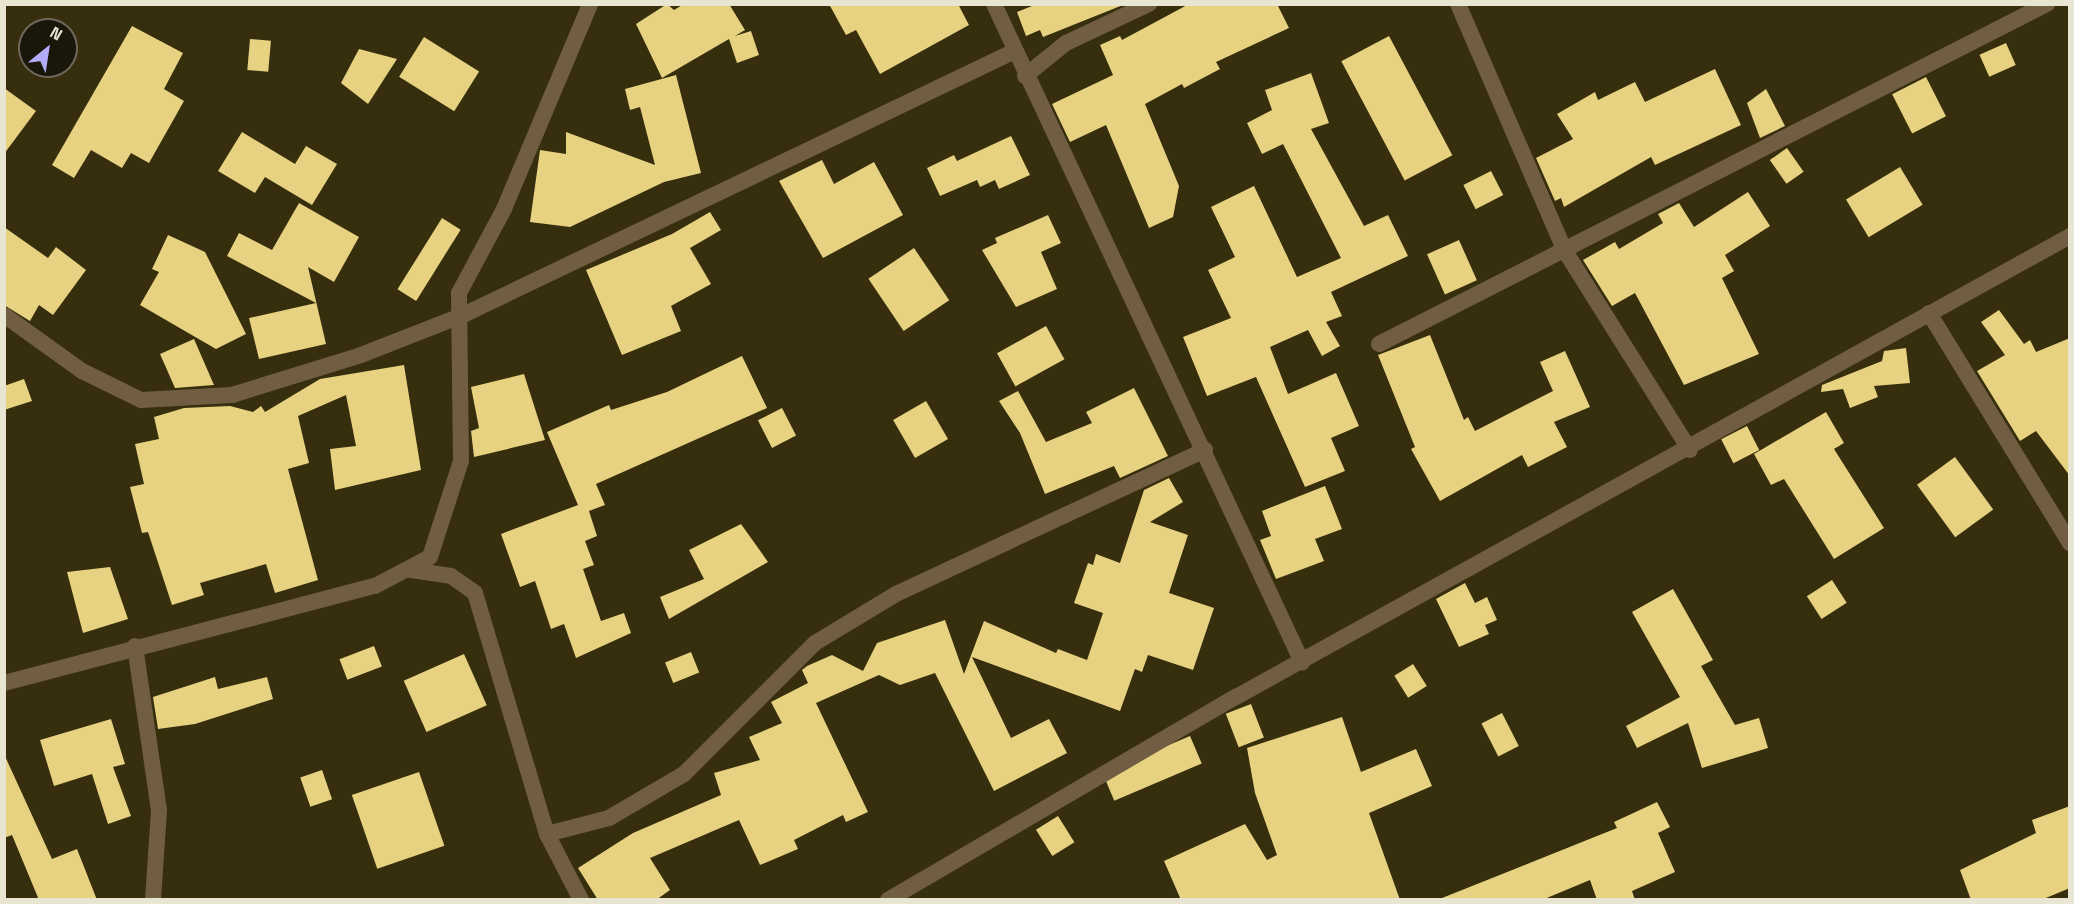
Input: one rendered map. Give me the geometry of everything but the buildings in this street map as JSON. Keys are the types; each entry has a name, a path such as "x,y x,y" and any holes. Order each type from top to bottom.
{"street":[{"path":"4,683 135,646 344,594 411,570 430,557 461,461 463,315 459,293 504,209 590,4"},
{"path":"994,4 1013,52 1205,450 1302,662"},
{"path":"1025,76 1066,43 1149,4"},
{"path":"1458,4 1565,251 1690,450"},
{"path":"1379,344 2047,4"},
{"path":"4,315 82,371 141,400 232,395 361,356 463,315 1013,52"},
{"path":"888,900 1302,662 1690,450 1929,313 2070,236"},
{"path":"1929,313 2070,543"},
{"path":"547,834 609,818 684,774 815,643 896,594 1205,450"},
{"path":"411,570 451,576 475,593 547,834 581,900"},
{"path":"135,646 159,810 153,900"}]}
